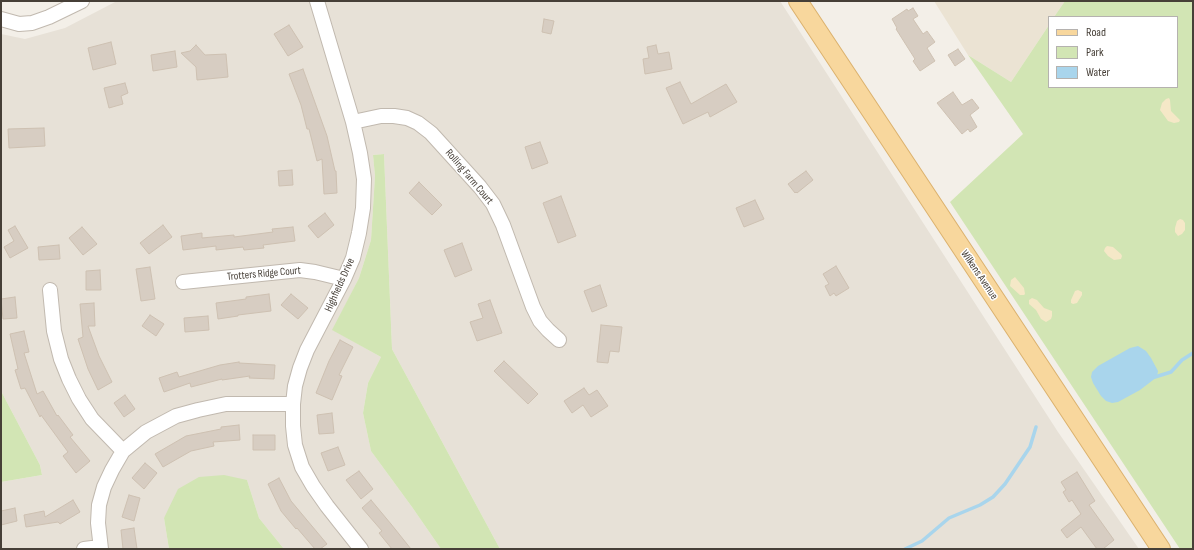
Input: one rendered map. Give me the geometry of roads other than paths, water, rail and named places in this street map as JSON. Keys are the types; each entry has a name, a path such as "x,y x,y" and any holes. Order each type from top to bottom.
{"main road":[{"name":"Wilkens Avenue","path":"798,1 1161,549"}],"street":[{"path":"1,19 19,24 32,23 49,17 82,1"},
{"name":"Highfields Drive","path":"317,1 353,122 360,153 364,179 363,208 359,233 344,279 307,350 294,386 293,404 295,445 302,467 313,486 361,549"},
{"name":"Rolling Farm Court","path":"353,122 381,116 394,116 407,118 418,123 431,133 480,187 493,204 503,225 533,307 540,321 559,340"},
{"name":"Trotters Ridge Court","path":"183,282 300,270 316,272 344,279"},
{"path":"50,290 54,331 61,359 69,379 92,419 123,452"},
{"path":"84,549 100,548 98,523 99,505 104,487 123,452 146,432 176,416 226,404 293,404"}],"water":[{"path":"1138,346 1146,351 1151,358 1158,371 1157,377 1140,390 1118,402 1112,403 1106,401 1093,383 1091,377 1092,372 1098,366 1130,348"}],"waterway":[{"path":"1155,377 1171,372 1182,360 1193,353"},
{"path":"905,549 922,541 949,518 980,505 993,497 1005,484 1030,447 1036,427"}]}
